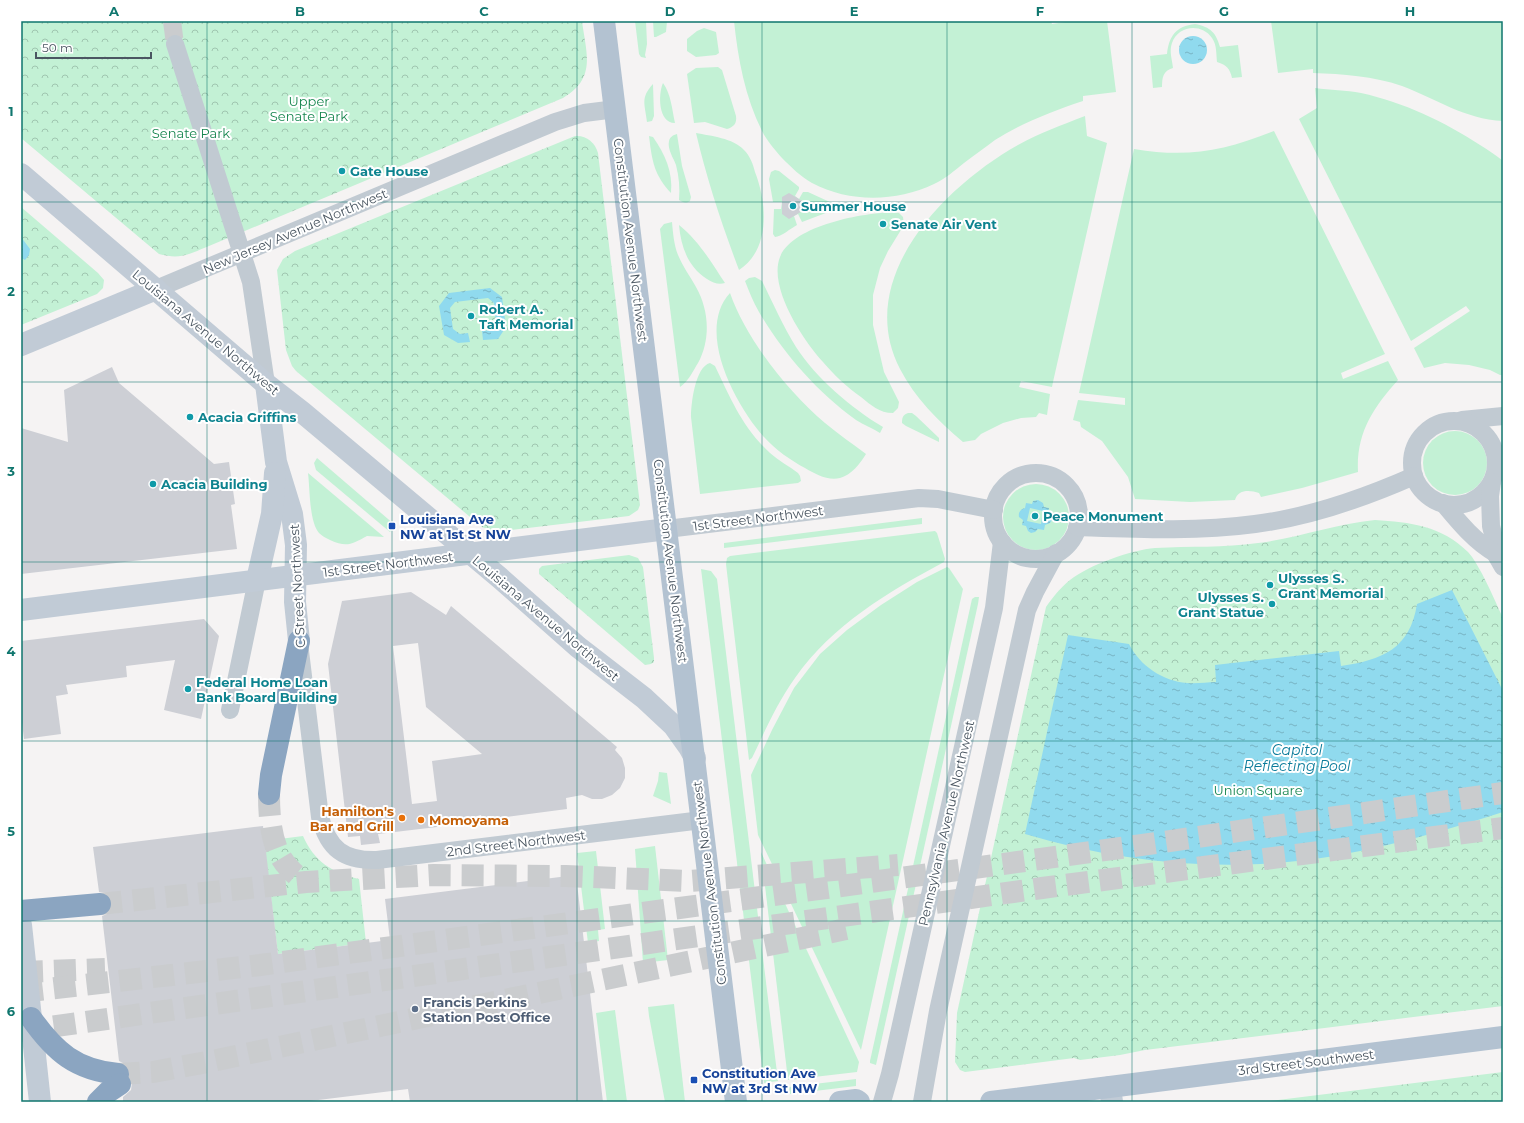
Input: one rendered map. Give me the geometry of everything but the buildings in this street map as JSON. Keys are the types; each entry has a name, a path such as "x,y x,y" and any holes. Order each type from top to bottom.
{"highway":[{"path":"269,794 271,775 299,641"},
{"path":"21,912 100,904"},
{"path":"31,1018 45,1037 67,1058 91,1069 103,1072 119,1079 98,1102"}],"main road":[{"name":"Constitution Avenue Northwest","path":"604,21 616,109 736,1102"},
{"name":"3rd Street Southwest","path":"991,1102 1111,1094 1503,1037"},
{"path":"840,1102 856,1100 859,1102"}],"street":[{"name":"C Street Northwest","path":"175,44 251,282 276,462 292,514 296,545 295,602 320,817 326,834 334,847"},
{"name":"New Jersey Avenue Northwest","path":"21,345 555,122 584,113 616,109"},
{"name":"Louisiana Avenue Northwest","path":"21,174 266,384 302,412 578,646 644,698 666,718 681,735 695,759"},
{"path":"1492,482 1483,493 1472,501 1450,505 1443,503 1426,494 1418,484 1414,476 1412,465 1413,453 1418,441 1425,432 1442,422 1503,416"},
{"path":"1457,420 1477,427 1492,443 1496,460 1496,468 1492,482 1490,509 1491,526 1499,560"},
{"path":"230,710 272,514 276,462"},
{"path":"1030,473 1040,473 1058,479 1066,485 1072,493 1078,509 1077,527 1070,542 1056,553 1037,559 1027,558 1009,549 1002,542 994,527 994,510 1000,493 1011,480 1030,473"},
{"path":"1077,527 1123,529 1206,529 1256,524 1303,515 1364,497 1414,476"},
{"name":"1st Street Northwest","path":"21,610 919,498 938,499 994,510"},
{"path":"1443,503 1456,519 1499,560"},
{"name":"Pennsylvania Avenue Northwest","path":"882,1102 890,1074 994,608 1002,542"},
{"path":"922,1102 938,1012 1028,610 1032,597 1056,553"},
{"name":"2nd Street Northwest","path":"334,847 356,859 377,860 702,820"},
{"path":"22,931 40,1102"}],"green space":[{"name":"Senate Park","path":"21,21 582,21 587,64 581,82 574,90 563,98 196,251 185,255 167,256 159,254 21,138"},
{"path":"635,21 646,21 646,58 641,57 639,54"},
{"path":"653,21 667,21 666,32 654,37"},
{"path":"734,21 1051,21 1052,24 1072,21 1107,21 1116,92 1083,96 1083,101 1049,113 1016,128 995,140 949,175 934,184 919,190 889,197 857,197 827,190 804,178 782,158 766,138 751,105 743,78"},
{"path":"1271,21 1503,21 1503,121 1476,117 1451,108 1415,91 1380,80 1347,75 1313,73 1313,69 1278,73"},
{"path":"1195,24 1212,31 1217,38 1220,47 1238,45 1242,77 1232,78 1228,68 1217,62 1215,44 1208,33 1197,28 1190,28 1179,33 1175,37 1171,49 1173,68 1165,73 1162,80 1162,87 1153,88 1150,56 1167,54 1170,42 1175,33 1183,27"},
{"path":"704,28 716,32 719,53 716,55 696,57 687,51 687,39 697,31"},
{"path":"718,67 722,70 736,116 736,121 732,127 727,129 705,122 694,123 687,74 696,68"},
{"path":"663,83 670,97 675,123 669,122 662,113 660,94"},
{"path":"653,84 654,116 652,121 647,122 644,102 646,93"},
{"path":"1315,88 1361,93 1408,107 1453,128 1503,161 1503,375 1469,365 1445,363 1424,368 1414,348 1470,311 1466,306 1411,341 1299,119 1317,108"},
{"path":"1085,116 1087,136 1107,143 1052,387 1021,381 1019,387 1050,394 1047,415 1039,413 1036,417 1021,418 1003,423 981,434 975,440 963,442 945,426 920,399 900,369 889,335 888,301 897,269 914,238 936,210 962,184 990,163 1018,145 1042,133"},
{"path":"1274,131 1385,354 1341,373 1343,379 1388,361 1398,380 1374,411 1363,433 1358,458 1358,472 1302,488 1261,497 1259,493 1245,491 1239,494 1235,500 1190,502 1135,499 1128,477 1102,441 1081,427 1080,422 1073,420 1078,400 1125,405 1125,398 1079,393 1134,149 1172,153 1206,151 1239,144"},
{"path":"696,133 722,138 739,146 750,157 759,184 764,211 764,225 761,238 757,250 749,261 739,270 715,202"},
{"path":"677,134 682,166 691,197 690,201 687,202 679,200 678,174 669,147 670,138"},
{"path":"575,136 590,140 597,149 598,153 640,505 638,510 629,516 511,530 490,530 482,527 296,371 292,366 286,350 277,270 283,259 295,251"},
{"path":"649,136 653,137 657,143 667,164 671,178 671,193 657,174 651,153"},
{"path":"775,170 779,171 799,187 795,196 799,199 803,192 808,192 832,203 833,209 802,222 798,214 794,216 797,225 775,237 773,234 774,209 781,209 782,202 773,202 769,179 771,172"},
{"path":"21,207 98,273 104,280 103,288 97,294 21,325"},
{"path":"894,212 899,213 903,217 904,225 888,251 880,268 873,295 873,325 884,372 899,402 898,408 893,413 888,413 879,410 868,403 841,381 827,367 806,341 797,327 783,298 779,283 778,269 780,257 787,246 799,237 814,229 848,218"},
{"path":"672,222 677,251 682,264 696,287 704,305 707,325 707,334 702,354 690,376 680,387 660,229 664,224"},
{"path":"679,225 699,245 725,283 718,284 712,282 695,269 684,249"},
{"path":"755,277 762,281 787,331 804,359 835,392 859,411 883,427 880,433 856,420 842,409 814,384 790,357 768,327 751,296 745,281 749,278"},
{"path":"730,293 746,328 757,346 783,380 825,423 866,454 858,465 844,477 835,479 826,478 813,473 794,462 764,437 742,407 723,368 718,347 717,327 720,309"},
{"path":"710,363 715,366 738,412 752,433 770,453 798,473 801,481 798,483 700,494 691,411 697,378 705,366"},
{"path":"908,413 912,413 916,416 939,438 939,442 902,423 903,416"},
{"path":"1449,431 1461,431 1478,440 1485,451 1487,463 1485,475 1478,486 1461,495 1449,495 1437,490 1428,481 1423,469 1423,457 1428,445 1437,436"},
{"path":"317,458 395,525 390,532 316,470 314,463"},
{"path":"308,473 384,537 367,536 353,543 341,544 320,534 313,521 310,504"},
{"path":"1036,484 1048,487 1059,494 1066,505 1069,517 1066,529 1059,540 1048,547 1036,550 1024,547 1013,540 1006,529 1003,517 1006,505 1013,494 1024,487"},
{"path":"922,518 922,524 724,548 724,543"},
{"name":"Union Square","path":"1375,520 1401,522 1425,527 1447,536 1458,543 1473,558 1503,618 1503,1006 1145,1050 1080,1060 1074,1058 965,1072 960,1070 955,1062 957,1013 1046,607 1051,600 1063,586 1078,574 1111,559 1145,549 1245,545 1273,541"},
{"path":"935,531 937,533 945,559 944,562 902,585 862,611 826,642 795,678 772,717 752,758 749,760 726,564 727,558 730,556"},
{"path":"629,555 638,558 643,567 654,658 654,662 651,664 645,665 539,574 539,569 542,566"},
{"path":"947,567 963,589 861,1050 758,835 751,775 794,688 820,654 847,630 881,605 917,582"},
{"path":"701,569 711,571 717,579 778,1081 764,1083"},
{"path":"979,597 978,604 876,1065 870,1063 870,1061 972,599"},
{"path":"659,772 667,773 671,804 653,796 658,781"},
{"path":"303,836 307,845 325,865 340,873 359,879 366,943 278,954 264,841"},
{"path":"655,846 668,960 643,963 635,849"},
{"path":"596,851 605,929 598,930 599,941 588,943 577,853"},
{"path":"761,852 859,1062 857,1072 788,1080"},
{"path":"674,1004 685,1102 665,1102 649,1016 648,1007"},
{"path":"615,1010 627,1102 607,1102 596,1013"},
{"path":"1503,1072 1503,1102 1261,1102"},
{"path":"856,1079 856,1086 790,1094 789,1087"}],"water":[{"path":"1193,36 1203,40 1207,50 1203,60 1193,64 1183,60 1179,50 1183,40"},
{"path":"21,237 30,249 29,255 25,260 21,258"},
{"path":"490,288 502,297 506,327 498,339 483,340 482,331 491,330 496,323 494,303 488,298 455,302 450,308 453,329 460,334 468,333 470,342 458,343 444,335 439,306 449,293"},
{"path":"1038,500 1043,503 1044,507 1049,508 1048,513 1052,520 1050,523 1045,525 1044,530 1038,529 1031,533 1028,531 1026,526 1022,525 1023,520 1019,517 1019,514 1022,509 1025,508 1026,503 1032,504 1033,501","holes":["1030,508 1043,511 1041,524 1027,521"]},
{"name":"Capitol Reflecting Pool","path":"1452,590 1503,691 1503,812 1384,846 1323,858 1261,864 1201,864 1142,859 1083,849 1025,834 1068,635 1129,644 1139,659 1153,671 1161,676 1178,682 1216,682 1215,665 1339,651 1341,666 1381,656 1392,650 1401,642 1408,632 1417,604"}],"tunnel":[{"path":"172,21 175,44"},
{"path":"21,992 260,965 1128,847 1503,793"},
{"path":"269,794 272,833 278,852 283,861 291,870 306,882"},
{"path":"21,1031 1042,888 1503,828"},
{"path":"100,904 306,882 434,875 566,876 690,881 898,865"},
{"path":"118,1074 153,1072 207,1062 846,929"},
{"path":"21,972 105,969"}],"place":[{"name":"Gate House","path":"342,171"},
{"name":"Summer House","path":"793,206"},
{"name":"Senate Air Vent","path":"883,224"},
{"name":"Robert A. Taft Memorial","path":"471,316"},
{"name":"Acacia Griffins","path":"190,417"},
{"name":"Acacia Building","path":"153,484"},
{"name":"Peace Monument","path":"1035,516"},
{"name":"Louisiana Ave NW at 1st St NW","path":"392,526"},
{"name":"Ulysses S. Grant Memorial","path":"1270,585"},
{"name":"Ulysses S. Grant Statue","path":"1272,604"},
{"name":"Federal Home Loan Bank Board Building","path":"188,689"},
{"name":"Hamilton's Bar and Grill","path":"402,818"},
{"name":"Momoyama","path":"421,820"},
{"name":"Francis Perkins Station Post Office","path":"415,1009"},
{"name":"Constitution Ave NW at 3rd St NW","path":"694,1080"}],"park label":[{"name":"Upper Senate Park","path":"309,108"}]}
